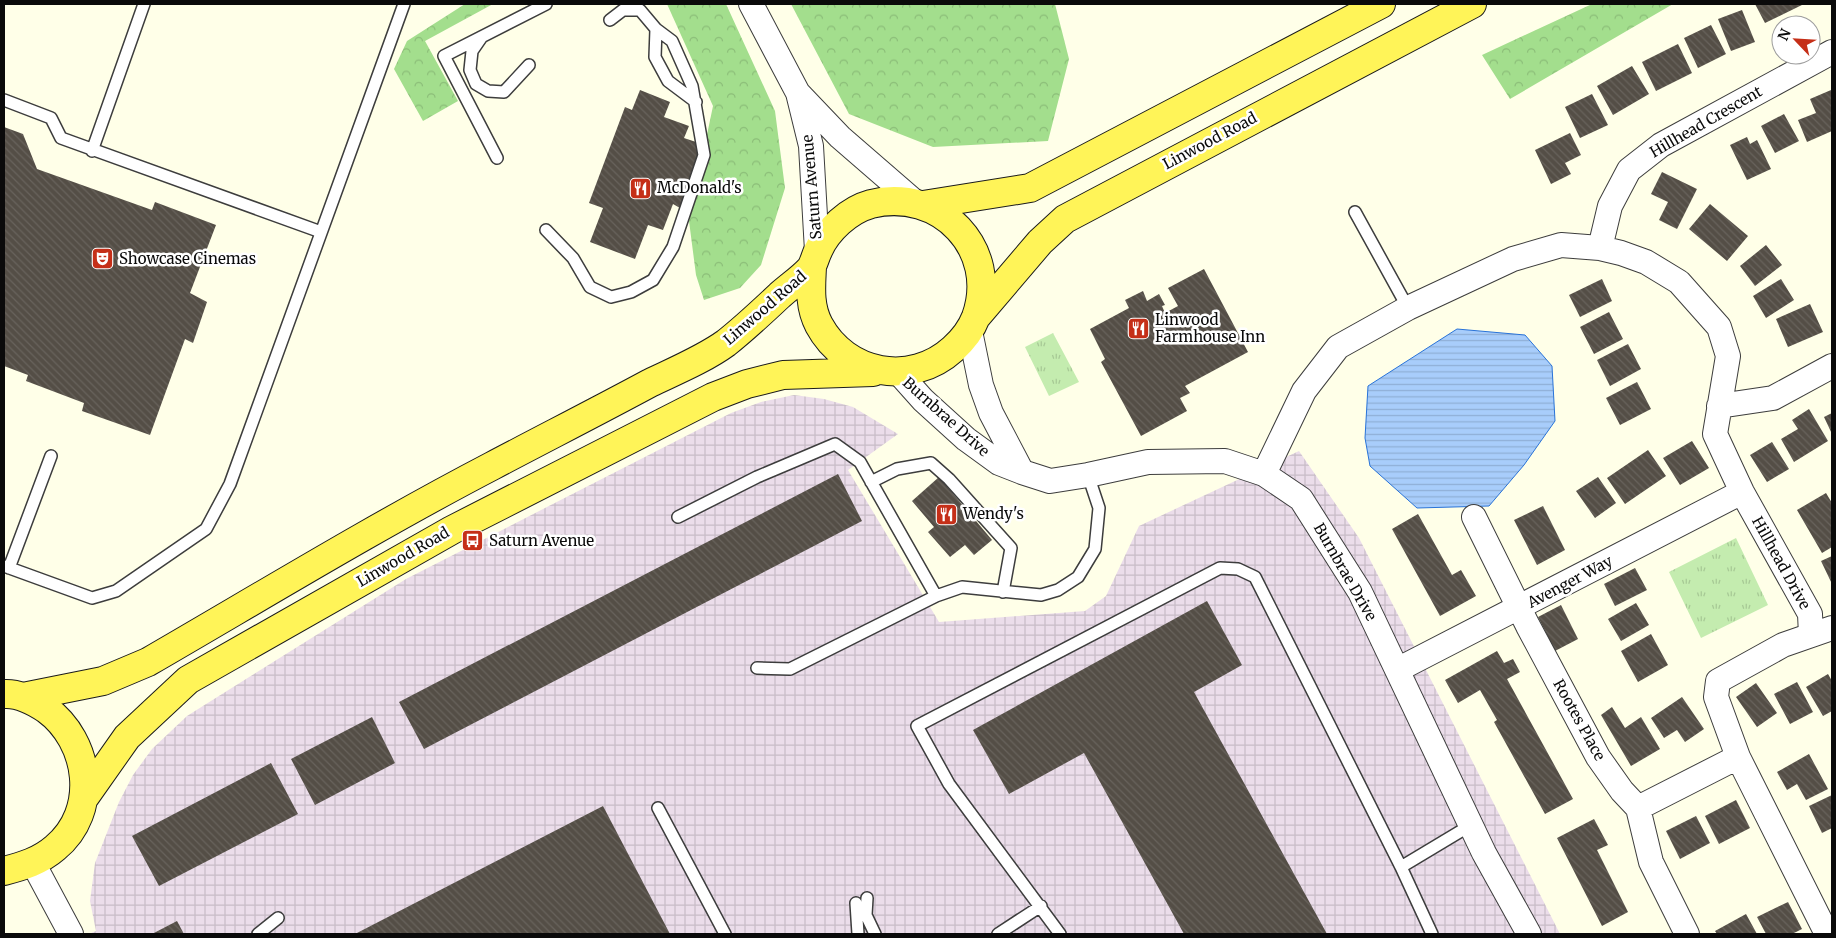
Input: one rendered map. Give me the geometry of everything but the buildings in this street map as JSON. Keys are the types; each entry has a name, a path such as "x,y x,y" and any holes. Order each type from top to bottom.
{"main road":[{"path":"919,203 947,217 966,237 978,260 982,288 973,323 963,340 942,359 916,370 892,372 859,364 835,347 818,323 810,295 815,259 824,240 842,219 868,205 896,200 919,203 1030,188 1381,4"},
{"name":"Linwood Road","path":"973,323 1040,242 1065,219 1472,4"},
{"name":"Linwood Road","path":"10,694 103,681 148,662 429,499 723,345 815,259"},
{"name":"Linwood Road","path":"84,798 127,737 188,680 452,530 713,397 747,384 783,375 892,372"},
{"path":"4,871 33,863 57,847 74,825 84,798 84,770 76,742 59,719 36,702 10,694"}],"street":[{"name":"Saturn Avenue","path":"751,4 798,93 811,146 815,259"},
{"name":"Hillhead Crescent","path":"1600,248 1610,206 1629,170 1661,145 1832,52"},
{"name":"Saturn Avenue","path":"798,93 840,137 919,203"},
{"name":"Hillhead Drive","path":"1264,474 1304,391 1338,347 1408,308 1513,259 1561,244 1600,248 1646,262 1679,282 1720,327 1728,356 1715,434 1742,492 1821,632 1783,645 1718,681 1716,697 1738,757 1827,934"},
{"name":"Burnbrae Drive","path":"973,323 981,385 991,413 1022,472"},
{"path":"1719,406 1773,398 1832,366"},
{"name":"Burnbrae Drive","path":"892,372 966,439 999,463 1022,472 1050,480 1088,475 1148,462 1225,461 1264,474 1301,499 1360,592 1471,825 1529,934"},
{"name":"Avenger Way","path":"1398,670 1524,617 1742,492"},
{"name":"Rootes Place","path":"1474,517 1598,757 1622,791 1638,808 1651,862 1687,934"},
{"path":"1638,808 1738,757"},
{"path":"33,863 71,934"}],"lane":[{"path":"92,151 144,4"},
{"path":"50,456 6,567 92,598 116,591 206,528 230,484 404,4"},
{"path":"497,158 444,56 546,4"},
{"path":"546,230 573,258 590,287 611,297 631,292 653,280 673,248 704,155 692,86 672,41 656,29 640,10 623,10 610,20"},
{"path":"656,29 655,57 668,81 696,102"},
{"path":"482,36 472,51 470,70 476,84 482,88 488,91 504,92 529,65"},
{"path":"4,100 51,118 61,138 92,151 321,232"},
{"path":"1355,212 1408,308"},
{"path":"678,517 757,477 835,444 860,462 936,596"},
{"path":"871,482 897,470 931,463 950,478 1011,548 1003,592"},
{"path":"757,668 790,669 936,596 962,588 1041,595 1058,590 1078,576 1096,549 1099,508 1088,475"},
{"path":"1060,934 949,784 918,726 1220,568 1238,569 1255,577 1401,867 1432,934"},
{"path":"658,808 725,934"},
{"path":"1401,867 1471,825"},
{"path":"867,898 866,915 875,934"},
{"path":"856,903 858,934"},
{"path":"998,934 1041,906"},
{"path":"258,934 278,918"}],"shaded area":[{"path":"794,395 824,399 853,407 898,434 848,470 939,622 1085,611 1106,596 1139,526 1299,451 1359,538 1560,934 89,934 96,931 90,901 95,863 119,802 133,775 152,749 187,716 406,579 731,413 761,402"}],"green space":[{"path":"465,4 493,4 425,41 458,101 423,121 394,69 407,41"},
{"path":"667,4 726,4 775,111 785,188 761,265 740,288 704,300 696,275 689,221 713,106"},
{"path":"791,4 1055,4 1069,59 1048,141 933,147 849,114"},
{"path":"1592,4 1673,4 1510,99 1482,55"},
{"path":"1053,333 1079,382 1049,396 1025,347"},
{"path":"1736,538 1768,605 1701,638 1669,572"}],"water":[{"path":"1457,329 1525,335 1552,366 1555,421 1524,465 1489,506 1417,508 1370,466 1365,438 1368,386"}],"place":[{"name":"McDonald's","path":"641,188"},
{"name":"Showcase Cinemas","path":"103,259"},
{"name":"Linwood Farmhouse Inn","path":"1139,329"},
{"name":"Wendy's","path":"947,514"},
{"name":"Saturn Avenue","path":"473,541"}]}
